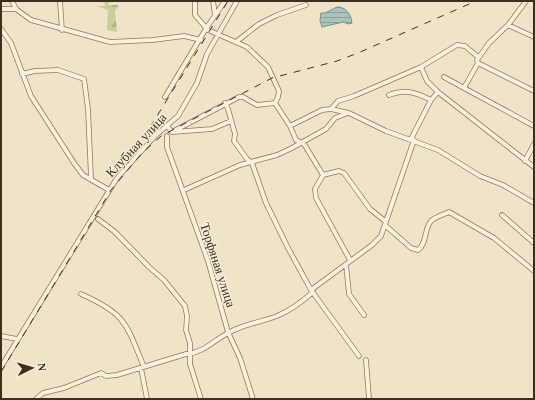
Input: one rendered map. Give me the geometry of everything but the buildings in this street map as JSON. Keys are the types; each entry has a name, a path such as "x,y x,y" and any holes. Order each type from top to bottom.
{"street":[{"path":"12,1 16,9 31,20 62,30 110,42 153,40 184,36 201,40"},
{"path":"61,1 62,30"},
{"path":"195,1 195,15 207,27 208,30 217,35 247,46 268,66 279,94 275,103"},
{"path":"213,1 215,15"},
{"path":"166,97 201,40 207,27 225,1"},
{"name":"Клубная улица","path":"1,367 109,190 133,160 178,116 191,94 207,54 237,1"},
{"path":"464,88 478,60 497,34 508,24 526,1"},
{"path":"236,42 259,24 277,15 306,5"},
{"path":"1,10 16,9"},
{"path":"508,24 534,37"},
{"path":"1,29 11,43 31,96 74,163 84,175 109,190"},
{"path":"331,109 343,99 354,96 421,68 457,45 465,46 478,60 534,91"},
{"path":"421,68 427,81 438,92 534,167"},
{"path":"22,74 35,71 58,70 84,79 88,109 91,178"},
{"path":"444,77 534,126"},
{"path":"389,95 399,91 409,91 431,100"},
{"path":"36,399 43,393 64,388 101,373 106,376 190,354 207,347 228,332 277,316 296,307 312,291 350,260 377,242 385,223 412,140 431,100 438,92"},
{"path":"172,132 225,103 243,96 257,106 275,103"},
{"path":"225,103 235,134 234,141 252,163 258,176 266,203 312,291 359,356"},
{"path":"275,103 290,126 296,140 304,144 323,175"},
{"path":"290,126 322,110 331,109 349,113 386,131 438,150 480,176 503,185 534,203"},
{"path":"184,190 250,161 277,155 326,129 335,118 349,113"},
{"path":"172,132 212,129 231,121"},
{"path":"167,126 172,132"},
{"name":"Торфяная улица","path":"167,136 166,147 184,190 213,276 228,332 240,358 253,399"},
{"path":"525,161 534,144"},
{"path":"350,260 316,198 315,188 323,175 338,172 344,173 370,208 411,248 418,250 422,245 429,224 437,217 449,212 494,238 534,271"},
{"path":"502,215 534,243"},
{"path":"98,219 115,232 177,294 187,312 186,330 190,343 190,364 201,399"},
{"path":"346,264 349,294 364,315"},
{"path":"81,294 114,312 120,318 134,342 142,367 148,399"},
{"path":"1,336 17,339"},
{"path":"366,360 369,399"}],"green space":[{"path":"102,1 112,1 107,5 119,5 115,11 117,32 107,30 108,10 96,6 105,6 104,2"}],"water":[{"path":"337,7 343,8 348,12 352,23 349,24 343,22 322,27 320,20 321,13 325,13"}],"railway":[{"path":"128,163 228,1"},
{"path":"1,372 111,190 142,153 161,136 272,78 337,61 476,1"}]}
